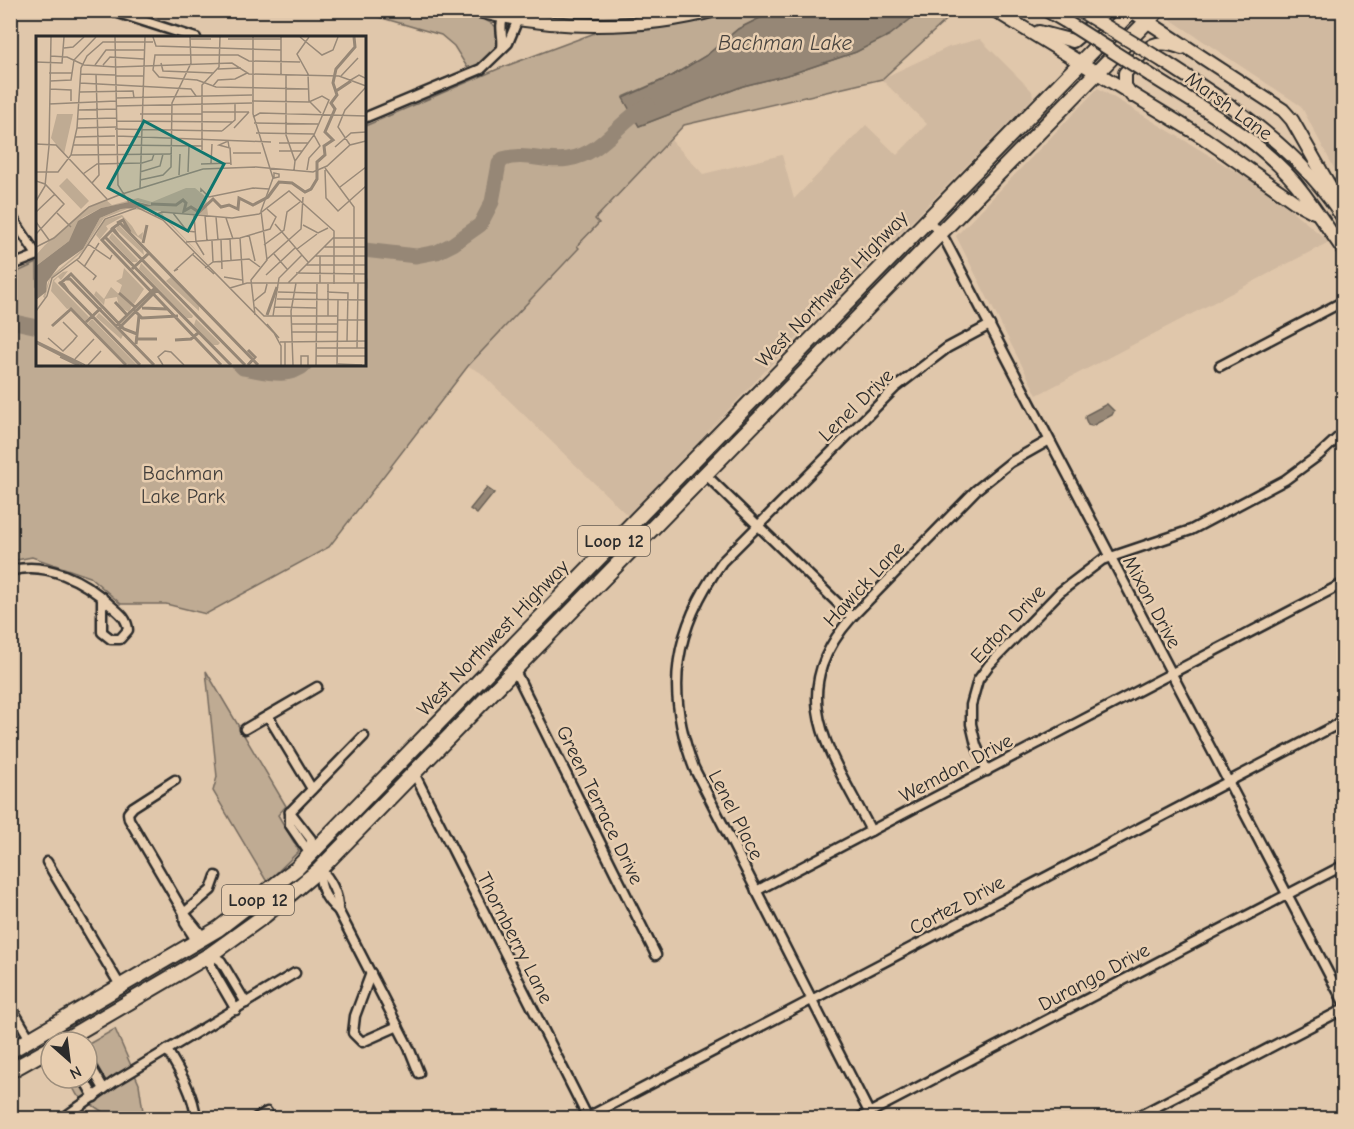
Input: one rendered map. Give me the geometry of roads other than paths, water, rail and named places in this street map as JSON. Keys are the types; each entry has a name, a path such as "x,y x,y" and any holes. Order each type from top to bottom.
{"main road":[{"path":"473,10 518,19 610,24 676,18 716,10"},
{"path":"994,10 1134,98 1204,138 1295,202 1314,212"},
{"name":"Marsh Lane","path":"1046,10 1150,75 1256,147 1304,194 1314,212 1344,251"},
{"name":"Marsh Lane","path":"1079,10 1238,109 1298,163 1341,215"},
{"path":"1029,30 1073,41 1098,20 1102,10"},
{"name":"West Northwest Highway","path":"85,1030 212,954 264,916 320,869 1011,158 1158,10"},
{"path":"1131,11 1283,110 1333,192 1341,215"},
{"name":"West Northwest Highway","path":"10,1051 202,939 254,903 310,854 997,146 1131,11"},
{"path":"1134,98 1125,86 1125,73 1155,43 1163,42 1203,56"},
{"path":"997,146 1011,158"},
{"path":"799,350 813,363"},
{"path":"671,509 671,499 693,470 694,459"},
{"path":"625,530 637,543"},
{"path":"504,655 514,669"},
{"path":"401,760 414,773"},
{"path":"310,854 320,869"},
{"path":"202,939 212,954"},
{"path":"58,1023 62,1030"},
{"path":"10,1071 39,1055"}],"street":[{"path":"109,10 190,36"},
{"path":"501,51 504,39 500,24 504,17"},
{"path":"366,117 481,69 508,44 518,19"},
{"path":"10,214 36,253"},
{"name":"Mixon Drive","path":"927,218 939,233 990,325 1048,441 1344,1003"},
{"path":"10,266 36,255"},
{"path":"1220,366 1344,301"},
{"name":"Lenel Drive","path":"758,525 896,387 947,348 990,325"},
{"name":"Eaton Drive","path":"987,771 976,746 971,724 971,705 978,680 989,665 1070,582 1110,557 1180,535 1261,493 1304,468 1344,432"},
{"name":"Hawick Lane","path":"872,831 823,737 816,710 817,685 823,660 838,633 852,616 976,490 1011,462 1048,441"},
{"path":"705,474 852,616"},
{"name":"Lenel Place","path":"758,525 722,562 705,586 684,633 676,676 678,717 690,759 810,1000 871,1116"},
{"path":"10,571 23,567 40,569 85,584 102,597 125,618 128,630 120,639 111,639 102,632 102,597"},
{"name":"Wemdon Drive","path":"756,891 1344,583"},
{"name":"Green Terrace Drive","path":"514,669 656,955"},
{"path":"245,729 317,687"},
{"path":"268,716 312,789"},
{"name":"Cortez Drive","path":"587,1118 1344,721"},
{"path":"310,854 290,812 364,736"},
{"name":"Thornberry Lane","path":"414,773 587,1118"},
{"path":"175,780 128,813 132,825 202,939"},
{"path":"47,862 121,987"},
{"name":"Durango Drive","path":"859,1119 871,1116 1344,865"},
{"path":"320,869 319,882 331,904 338,909 398,1026 419,1073"},
{"path":"184,913 211,890 216,876"},
{"path":"212,954 221,961 246,1004"},
{"path":"212,954 211,967 236,1010"},
{"path":"370,972 355,1016 353,1033 362,1042 398,1026"},
{"path":"63,1119 104,1089 295,973"},
{"path":"10,1005 30,1040"},
{"path":"1135,1119 1344,1009"},
{"path":"167,1050 187,1083 194,1103 196,1119"},
{"path":"99,1080 104,1089"},
{"path":"90,1090 94,1097"},
{"path":"256,1119 267,1112"}],"water":[{"name":"Bachman Lake","path":"788,10 921,11 890,35 856,52 791,74 743,86 639,126 623,98 672,76 707,55 738,29 760,18"},
{"path":"1107,404 1114,411 1112,415 1092,426 1088,425 1086,415"},
{"path":"487,488 494,493 477,514 470,509"}],"waterway":[{"path":"366,250 416,256 437,252 453,244 480,225 492,202 499,164 503,159 519,157 560,160 580,156 601,144 628,119 648,105"},
{"path":"10,321 36,327"},
{"path":"241,366 276,373 292,372 303,366"}],"park label":[{"name":"Bachman Lake Park","path":"183,484"}]}
